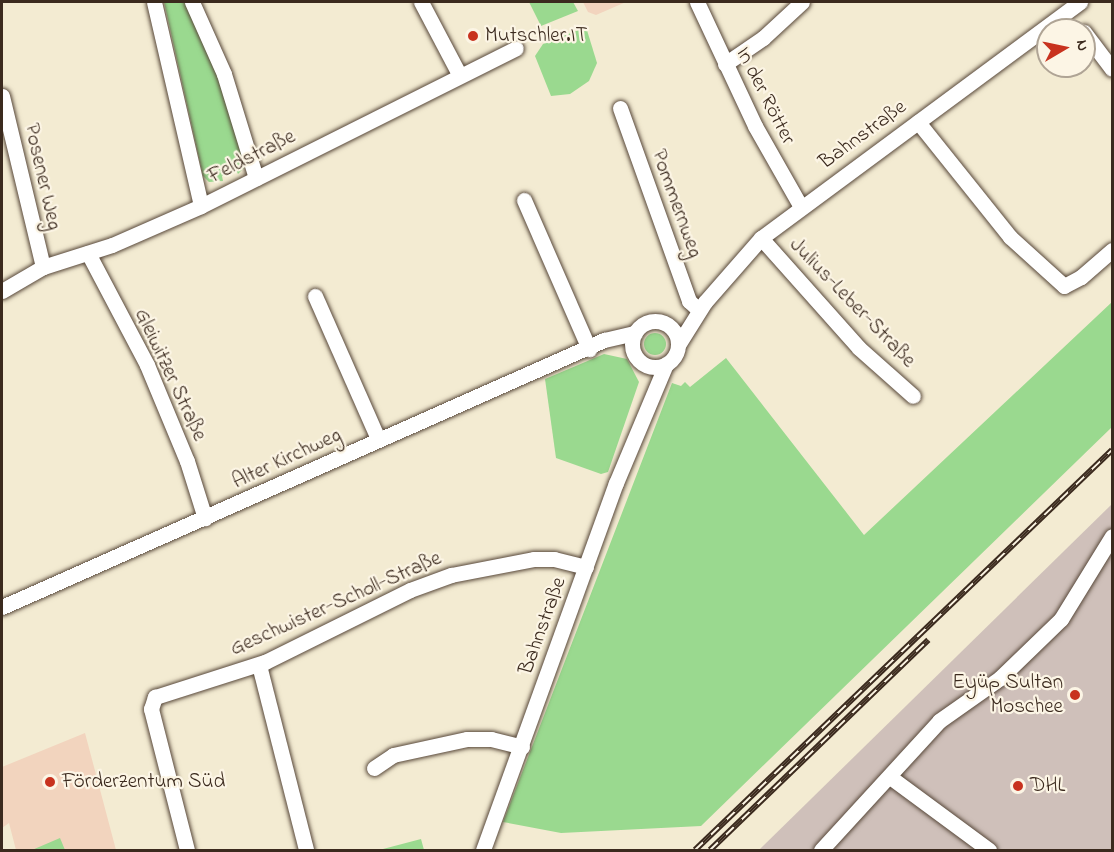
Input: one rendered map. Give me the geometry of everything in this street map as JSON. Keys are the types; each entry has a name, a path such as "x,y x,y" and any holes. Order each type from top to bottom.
{"street":[{"path":"154,2 201,206"},
{"path":"192,2 224,74 256,178"},
{"path":"421,2 459,74"},
{"name":"In der Rötter","path":"697,2 725,64 801,207"},
{"path":"725,64 762,38 802,2"},
{"name":"Bahnstraße","path":"678,345 699,310 761,238 1080,2"},
{"path":"1067,10 1073,18"},
{"path":"1096,47 1113,69"},
{"name":"Feldstraße","path":"2,291 43,267 88,253 201,206 459,74 516,48"},
{"name":"Posener Weg","path":"2,96 43,267"},
{"name":"Pommernweg","path":"620,108 689,301 699,310"},
{"path":"918,122 1010,237 1064,286 1113,250"},
{"path":"524,200 590,349"},
{"name":"Julius-Leber-Straße","path":"761,238 859,348 913,396"},
{"name":"Gleiwitzer Straße","path":"88,253 147,365 187,461 205,518"},
{"path":"315,296 378,439"},
{"name":"Bahnstraße","path":"668,325 699,310"},
{"path":"646,323 668,325 678,345 666,364 639,359 635,333 646,323"},
{"name":"Alter Kirchweg","path":"2,607 378,439 590,349 604,340 635,333"},
{"name":"Alter Kirchweg","path":"590,349 606,347 639,359"},
{"name":"Bahnstraße","path":"639,359 647,388 642,415"},
{"name":"Bahnstraße","path":"483,850 642,415 666,364"},
{"path":"821,850 939,721 999,678 1061,619 1113,536"},
{"name":"Geschwister-Scholl-Straße","path":"187,850 151,704 160,694 259,664 410,590 451,574 534,559 554,559 586,567"},
{"path":"259,664 306,850"},
{"path":"374,768 393,755 467,739 491,739 522,747"},
{"path":"890,777 989,850"}],"shaded area":[{"path":"583,2 626,2 596,15 588,12"},
{"path":"1112,504 1112,850 759,850"},
{"name":"Förderzentum Süd","path":"85,733 116,850 16,850 9,823 2,828 2,767"}],"green space":[{"path":"164,2 184,2 220,80 246,166 238,174 236,170 222,176 223,181 209,182 203,176"},
{"path":"529,2 573,2 578,11 541,26"},
{"path":"586,27 597,63 589,81 570,94 551,96 535,56 543,44"},
{"path":"1112,302 1112,427 701,826 561,833 503,822 672,383 681,386 685,382 690,387 726,358 864,535"},
{"path":"651,333 659,333 666,340 666,348 659,355 651,355 644,348 644,340"},
{"path":"604,354 627,359 639,382 608,472 601,474 556,458 545,379"},
{"path":"60,838 65,850 32,850"},
{"path":"421,839 424,850 383,849"}],"railway":[{"path":"695,850 1112,450"},
{"path":"710,850 928,640"}],"place":[{"name":"Mutschler.IT","path":"473,36"},
{"name":"Eyüp Sultan Moschee","path":"1075,695"},
{"name":"Förderzentum Süd","path":"50,782"},
{"name":"DHL","path":"1018,786"}]}
